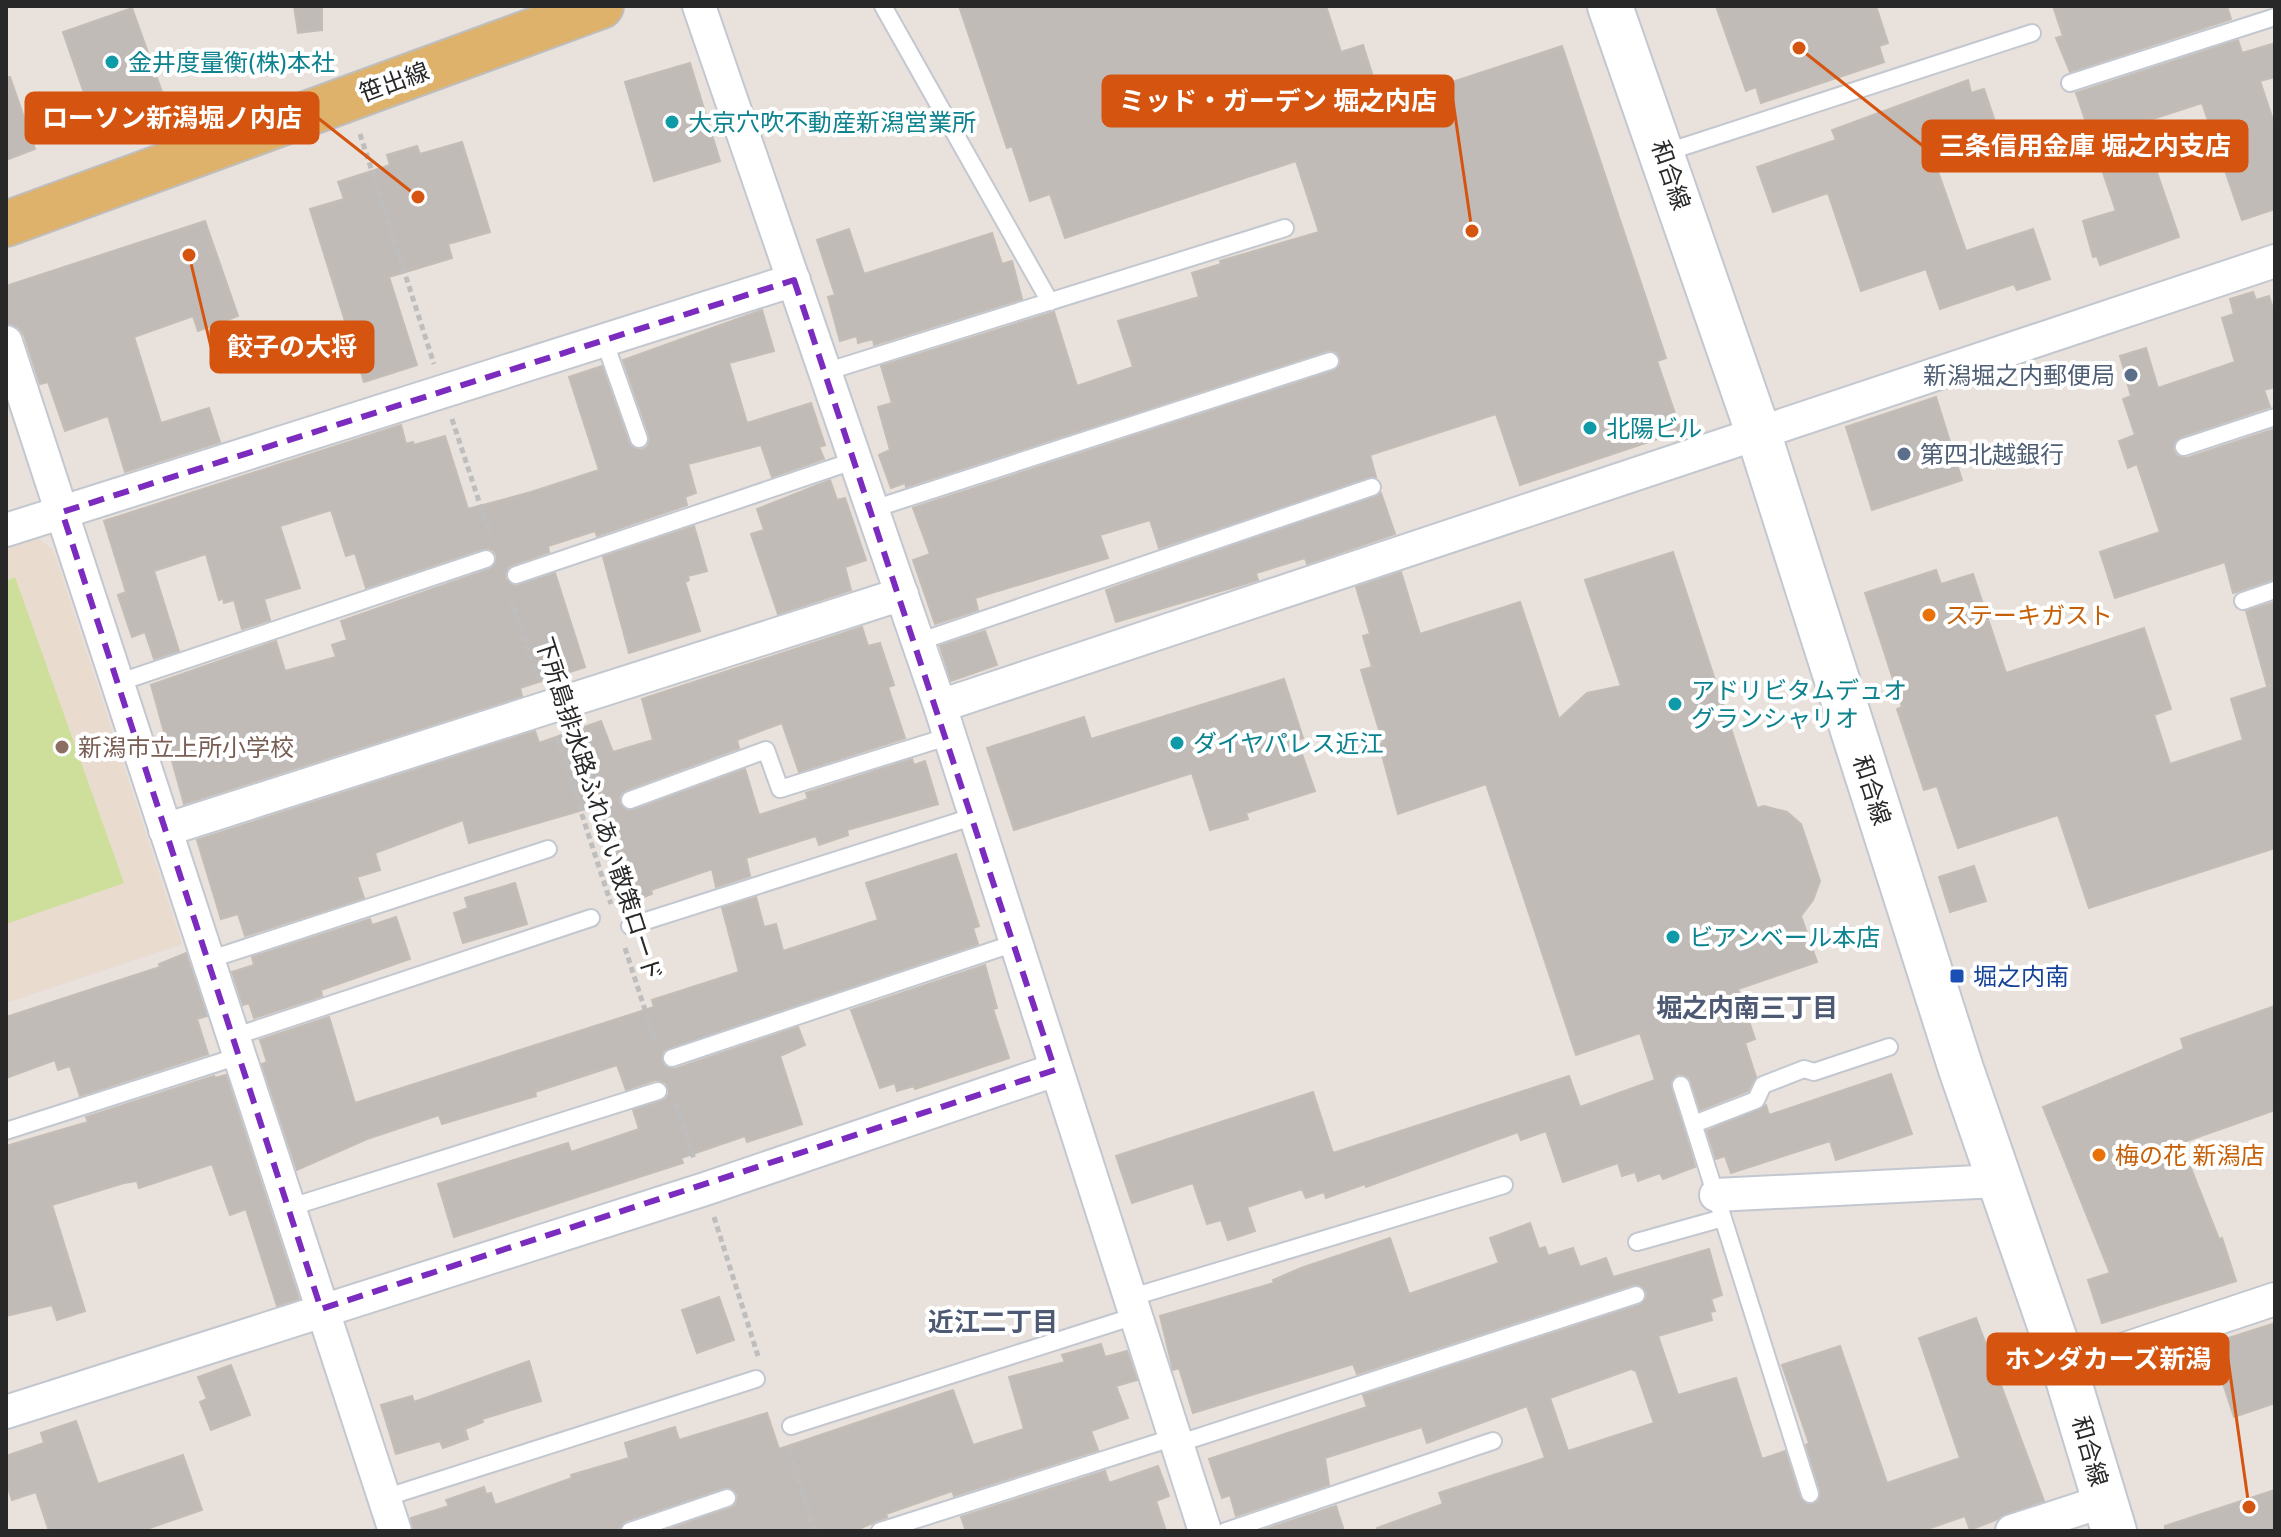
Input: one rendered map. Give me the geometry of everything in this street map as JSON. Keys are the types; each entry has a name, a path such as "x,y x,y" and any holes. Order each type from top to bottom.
{"main road":[{"name":"笹出線","path":"6,224 601,6"},
{"name":"和合線","path":"1610,6 1664,153 1758,432 1997,1181 2065,1369 2109,1516"}],"street":[{"path":"699,6 945,721 1205,1531"},
{"path":"945,721 1758,432 2275,261"},
{"path":"6,530 794,280"},
{"path":"6,342 395,1531"},
{"path":"165,830 902,594"},
{"path":"6,1412 705,1189 1055,1070"},
{"path":"1719,1207 1997,1181"},
{"path":"2065,1369 2275,1299"},
{"path":"2012,1531 2109,1516"}],"lane":[{"path":"883,6 1050,302"},
{"path":"2070,83 2275,17"},
{"path":"1664,153 2032,33"},
{"path":"825,372 1285,228"},
{"path":"604,340 639,439"},
{"path":"873,509 1330,361"},
{"path":"2184,447 2275,417"},
{"path":"516,575 856,460"},
{"path":"918,642 1372,487"},
{"path":"117,683 486,559"},
{"path":"2243,601 2275,590"},
{"path":"630,800 766,750 780,789 945,721"},
{"path":"630,926 975,816"},
{"path":"208,960 548,849"},
{"path":"6,1131 591,918"},
{"path":"672,1058 1015,943"},
{"path":"1694,1124 1756,1100 1763,1085 1804,1069 1814,1072 1889,1047"},
{"path":"1681,1085 1810,1494"},
{"path":"288,1208 658,1091"},
{"path":"791,1426 1132,1307 1504,1185"},
{"path":"1637,1242 1719,1207"},
{"path":"880,1531 1636,1295"},
{"path":"384,1498 756,1379"},
{"path":"1226,1531 1493,1441"},
{"path":"630,1531 727,1498"}],"path":[{"path":"349,98 492,541"},
{"name":"下所島排水路ふれあい散策ロード","path":"510,593 613,911"},
{"name":"下所島排水路ふれあい散策ロード","path":"624,945 658,1047"},
{"path":"675,1101 760,1362"},
{"path":"787,1443 815,1531"}],"highlighted area":[{"path":"794,280 1055,1070 321,1309 62,512"}],"shaded area":[{"name":"新潟市立上所小学校","path":"36,537 53,550 182,944 6,1003 6,547"}],"green space":[{"path":"15,577 124,883 6,924 6,581"}],"building":[{"path":"294,6 322,6 322,30 298,33"},
{"path":"959,6 1326,6 1341,52 1363,45 1382,105 1562,46 1666,358 1657,361 1681,431 1520,485 1496,414 1370,455 1376,477 1159,548 1150,520 1100,535 1108,558 975,598 978,610 935,624 913,560 930,554 913,508 1333,371 1341,363 1337,352 1327,351 906,487 905,483 891,488 879,455 890,450 878,407 892,403 881,366 1054,312 1077,386 1133,367 1118,321 1199,297 1192,273 1221,264 1220,261 1319,232 1296,161 1065,238 1050,194 1030,201 1012,146 1007,148"},
{"path":"1716,6 1876,6 1888,43 1879,46 1884,62 1761,103 1756,87 1746,91"},
{"path":"2053,6 2227,6 2231,19 2070,72 2056,38 2063,36"},
{"name":"金井度量衡(株)本社","path":"132,8 162,92 92,116 63,32"},
{"path":"2238,40 2242,53 2275,43 2275,77 2260,81 2275,126 2275,209 2242,220 2202,103 2140,123 2179,237 2100,265 2097,256 2093,257 2083,221 2116,211 2076,93"},
{"name":"大京穴吹不動産新潟営業所","path":"690,63 720,161 654,181 625,82"},
{"path":"10,77 35,149 6,160 6,78"},
{"path":"1968,80 1971,93 1984,89 2003,145 1936,166 1966,251 2033,229 2050,279 2017,290 2014,284 1940,309 1926,269 1861,291 1828,193 1773,212 1757,167 1836,140 1832,130"},
{"path":"462,142 490,232 448,244 452,258 389,277 417,365 364,382 310,209 344,199 338,182 390,165 387,155 417,146 420,154"},
{"path":"205,221 238,316 198,331 193,316 134,337 161,423 209,408 220,442 125,472 108,416 65,431 48,382 40,384 24,335 18,327 6,324 6,286"},
{"path":"849,229 864,274 992,233 1002,264 1012,261 1022,299 874,345 873,339 858,343 857,336 840,341 828,297 835,295 817,240"},
{"path":"2253,292 2256,300 2269,296 2275,315 2275,387 2264,390 2270,407 2181,437 2173,450 2177,456 2187,458 2275,429 2275,579 2233,593 2225,562 2115,598 2100,552 2160,532 2137,464 2128,468 2119,441 2135,435 2123,399 2131,396 2120,356 2146,348 2158,388 2235,362 2222,318 2234,314 2230,299"},
{"path":"762,310 774,351 729,363 747,423 811,403 825,445 819,447 824,459 772,477 761,445 688,464 696,493 685,497 687,505 597,536 595,531 548,546 549,552 508,567 505,578 515,586 555,573 585,667 520,688 522,696 184,804 151,685 276,641 285,671 336,657 332,645 347,640 341,621 490,569 497,556 493,550 482,549 366,588 355,553 346,556 331,510 280,526 300,588 264,599 270,620 242,629 234,600 224,603 223,598 219,600 206,554 154,571 179,651 154,659 145,632 132,637 118,595 126,592 104,521 401,425 406,444 413,442 414,445 445,436 468,509 531,492 599,470 569,377 602,366 629,443 642,450 648,446 649,435 623,360"},
{"name":"第四北越銀行","path":"1936,397 1962,480 1872,510 1846,427"},
{"path":"830,480 837,500 845,498 866,560 845,567 851,590 778,614 751,534 764,530 757,509"},
{"path":"1381,493 1395,534 1307,564 1305,558 1256,573 1258,580 1116,622 1106,590"},
{"path":"694,526 707,571 688,576 689,580 685,582 700,631 629,653 603,557"},
{"path":"1673,552 1757,808 1764,806 1787,812 1801,824 1820,881 1813,900 1801,916 1817,962 1738,989 1755,1039 1745,1043 1756,1077 1748,1091 1700,1110 1689,1077 1678,1074 1671,1082 1695,1167 1663,1179 1660,1173 1638,1181 1635,1172 1622,1176 1618,1163 1563,1182 1546,1131 1521,1140 1518,1132 1366,1187 1365,1184 1326,1198 1324,1192 1306,1198 1302,1189 1247,1207 1255,1231 1228,1240 1221,1220 1207,1224 1193,1183 1132,1203 1116,1156 1313,1092 1333,1153 1569,1076 1580,1107 1655,1080 1640,1033 1576,1055 1486,784 1398,814 1379,744 1383,743 1361,670 1372,667 1363,636 1370,634 1356,587 1401,572 1420,634 1520,602 1559,719 1587,693 1621,686 1585,580"},
{"path":"1936,570 1941,584 1973,574 2006,673 2144,628 2171,709 2154,715 2170,764 2243,740 2231,699 2274,685 2267,686 2246,611 2275,602 2275,848 2089,908 2058,815 1958,848 1937,786 1924,790 1897,709 1902,707 1865,593"},
{"path":"862,627 868,646 880,643 894,685 888,687 905,738 799,772 782,723 737,740 739,748 626,790 619,797 620,804 634,810 745,769 759,815 808,799 806,793 912,759 914,765 925,761 938,804 847,830 848,835 819,845 816,836 746,858 750,876 716,887 712,869 651,890 652,894 623,905 593,807 469,843 463,820 375,853 380,870 357,877 364,898 245,936 238,914 221,919 197,840 535,731 539,743 601,721 613,752 653,740 642,699"},
{"path":"985,631 997,665 951,681 940,646"},
{"name":"ダイヤパレス近江","path":"1284,679 1303,738 1297,740 1315,791 1246,813 1248,819 1210,830 1192,773 1014,830 987,748 1084,717 1091,739"},
{"path":"956,854 979,926 973,928 978,944 663,1051 664,1066 675,1069 798,1027 805,1045 780,1056 802,1124 747,1142 745,1136 681,1158 683,1163 454,1237 438,1184 568,1143 571,1152 639,1129 633,1110 666,1099 669,1093 666,1083 655,1080 626,1090 617,1065 535,1092 536,1096 442,1124 439,1115 367,1139 297,1170 262,1064 267,1062 260,1040 329,1017 355,1103 654,1007 652,1000 739,972 722,908 756,897 764,927 776,924 783,951 878,920 866,883"},
{"path":"1974,866 1986,901 1950,912 1939,877"},
{"path":"515,883 527,924 463,943 454,913 468,908 465,898"},
{"path":"396,917 410,959 321,990 322,996 254,1018 249,1003 243,1005 232,972 254,965 252,957 370,919 372,925"},
{"path":"186,953 207,1016 197,1019 208,1054 80,1096 70,1066 58,1070 55,1060 6,1078 6,1017 160,967 159,964"},
{"path":"985,965 997,1008 993,1009 1009,1058 915,1089 914,1086 897,1091 895,1083 880,1088 851,1010"},
{"path":"2275,1006 2275,1110 2181,1143 2219,1239 2222,1238 2236,1281 2102,1323 2088,1280 2110,1273 2043,1107 2184,1049 2181,1039"},
{"path":"1891,1074 1912,1134 1836,1160 1830,1141 1731,1173 1725,1156 1716,1159 1707,1131 1766,1105 1769,1115"},
{"path":"226,1075 299,1299 277,1306 246,1209 230,1215 212,1164 139,1188 137,1181 124,1183 52,1205 85,1311 57,1320 52,1305 6,1316 6,1146 88,1122 86,1117 214,1076"},
{"path":"1530,1223 1539,1249 1545,1247 1548,1256 1573,1248 1580,1267 1606,1258 1613,1277 1709,1249 1722,1295 1711,1299 1715,1311 1710,1312 1712,1320 1658,1336 1678,1395 1736,1378 1762,1459 1785,1451 1800,1497 1807,1504 1818,1502 1820,1491 1806,1445 1809,1443 1782,1365 1840,1346 1887,1483 1960,1458 1919,1338 1976,1318 2044,1501 1970,1530 1965,1516 1922,1531 1378,1531 1377,1528 1443,1504 1439,1493 1545,1458 1527,1406 1427,1443 1422,1427 1325,1458 1329,1485 1236,1516 1230,1495 1222,1498 1209,1459 1367,1407 1363,1395 1639,1305 1646,1298 1646,1291 1633,1285 1357,1374 1353,1364 1193,1413 1179,1368 1173,1370 1160,1316 1274,1283 1273,1280 1301,1268 1390,1238 1409,1294 1499,1263 1490,1238","holes":["1631,1369 1636,1371 1654,1423 1568,1451 1550,1398"]},
{"path":"719,1297 734,1340 697,1353 682,1310"},
{"path":"2275,1323 2275,1403 2234,1417 2210,1344"},
{"path":"1101,1344 1105,1357 1127,1351 1137,1380 1116,1386 1128,1418 1091,1431 1098,1450 954,1496 952,1491 886,1514 887,1517 854,1531 664,1531 735,1506 738,1495 728,1487 626,1521 619,1531 413,1531 411,1518 449,1506 446,1500 484,1487 486,1494 491,1493 495,1505 572,1478 571,1475 629,1458 625,1443 675,1427 679,1440 767,1413 779,1449 953,1390 973,1445 1024,1429 1009,1377 1065,1362 1062,1355"},
{"path":"529,1361 541,1401 482,1419 483,1422 465,1429 468,1439 443,1448 440,1441 396,1454 381,1405 412,1396 414,1402"},
{"path":"231,1365 250,1415 211,1430 200,1402 207,1399 198,1377"},
{"path":"76,1421 98,1484 183,1455 202,1510 141,1531 49,1531 36,1492 12,1500 6,1482 6,1456 44,1443 41,1433"},
{"path":"1158,1466 1169,1496 1156,1501 1166,1531 966,1531 961,1517 1105,1471 1109,1483"},
{"path":"2275,1490 2275,1531 2165,1531 2165,1526"},
{"path":"1336,1506 1344,1531 1260,1531"}],"place":[{"name":"三条信用金庫 堀之内支店","path":"1799,48"},
{"name":"金井度量衡(株)本社","path":"112,62"},
{"name":"大京穴吹不動産新潟営業所","path":"672,122"},
{"name":"ローソン新潟堀ノ内店","path":"418,197"},
{"name":"ミッド・ガーデン 堀之内店","path":"1472,231"},
{"name":"餃子の大将","path":"189,255"},
{"name":"新潟堀之内郵便局","path":"2131,375"},
{"name":"北陽ビル","path":"1590,428"},
{"name":"第四北越銀行","path":"1904,454"},
{"name":"ステーキガスト","path":"1929,615"},
{"name":"アドリビタムデュオ グランシャリオ","path":"1675,704"},
{"name":"ダイヤパレス近江","path":"1177,743"},
{"name":"新潟市立上所小学校","path":"62,747"},
{"name":"ビアンベール本店","path":"1673,937"},
{"name":"堀之内南","path":"1957,976"},
{"name":"梅の花 新潟店","path":"2099,1155"},
{"name":"ホンダカーズ新潟","path":"2249,1507"}],"district":[{"name":"堀之内南三丁目","path":"1747,1008"},
{"name":"近江二丁目","path":"993,1322"}]}
